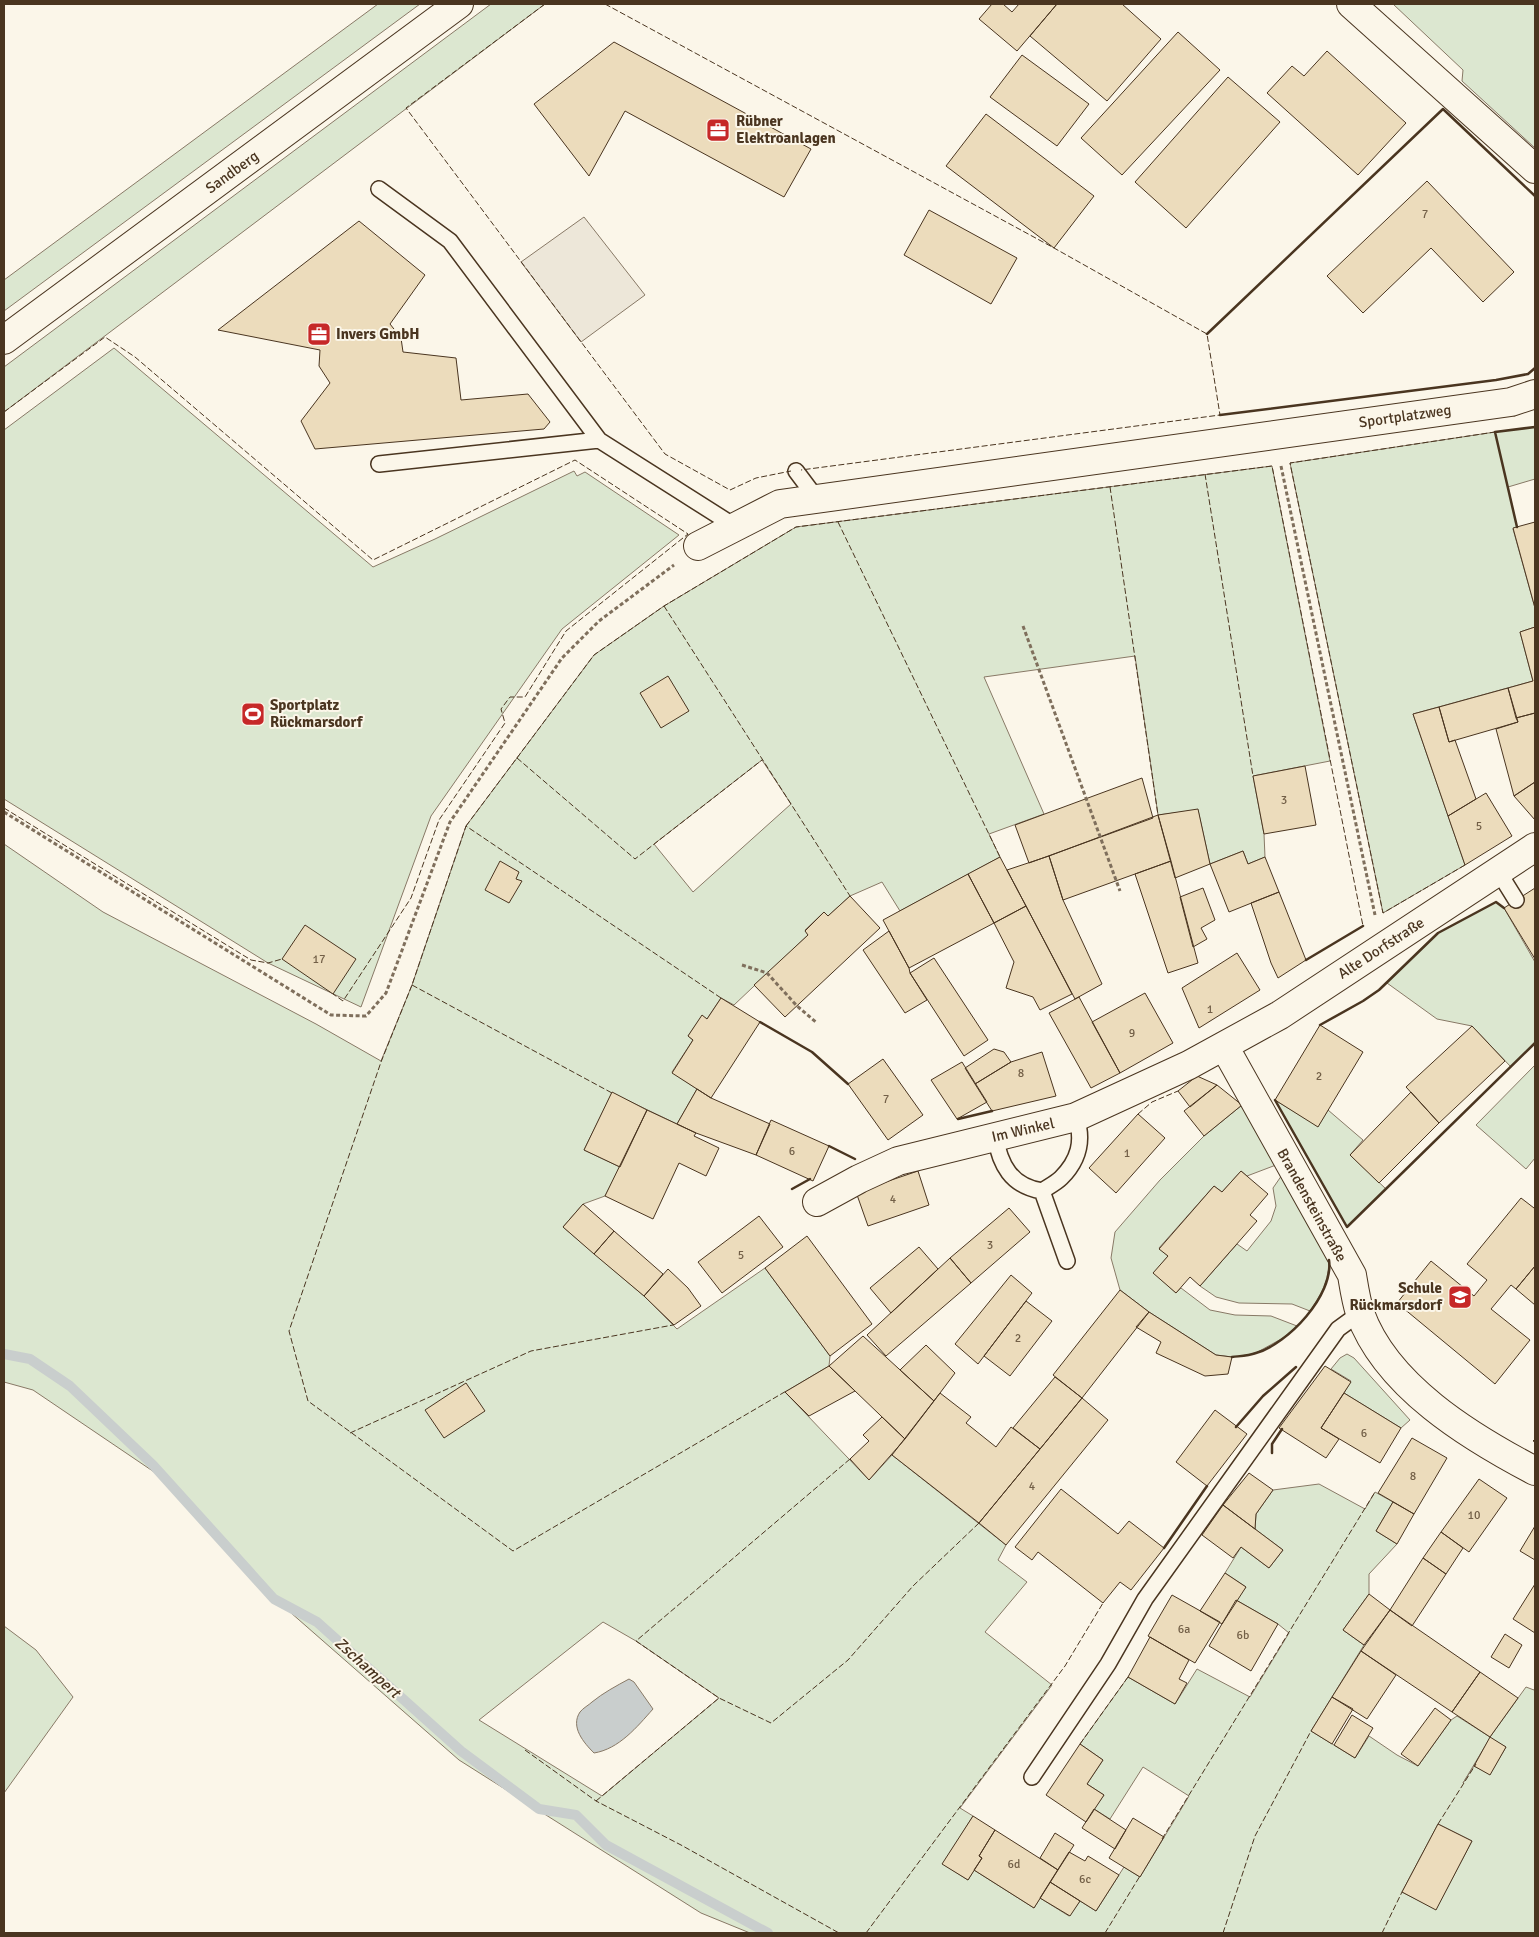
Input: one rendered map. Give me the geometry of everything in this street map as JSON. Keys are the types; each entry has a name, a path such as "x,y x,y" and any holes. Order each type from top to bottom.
{"street":[{"name":"Sandberg","path":"4,340 460,4"},
{"path":"1351,4 1535,168"},
{"name":"Sportplatzweg","path":"698,546 780,504 1510,402 1535,394"},
{"name":"Alte Dorfstraße","path":"1224,1046 1280,1015 1535,847"},
{"name":"Im Winkel","path":"817,1202 859,1179 898,1161 1076,1117 1113,1101 1224,1046"},
{"name":"Brandensteinstraße","path":"1224,1046 1352,1275 1360,1313 1377,1347 1406,1383 1442,1416 1499,1452 1535,1471"}],"lane":[{"path":"379,189 450,240 600,440 736,527"},
{"path":"380,464 600,440"},
{"path":"796,471 817,499"},
{"path":"1498,871 1516,900"},
{"path":"995,1136 998,1154 1007,1171 1027,1189 1042,1191 1061,1178 1081,1147 1080,1130 1076,1117"},
{"path":"1042,1191 1067,1261"},
{"path":"1032,1777 1108,1664 1145,1599 1338,1329 1360,1313"}],"path":[{"path":"1274,434 1382,948"},
{"path":"4,812 331,1015 366,1016 386,993 450,822 562,658 598,621 698,546"},
{"path":"1023,626 1120,891"},
{"path":"742,965 767,973 797,1006 817,1023"}],"green space":[{"path":"378,4 420,4 4,311 4,280"},
{"path":"491,4 545,4 4,412 4,367"},
{"path":"1393,4 1535,4 1535,148 1462,81 1463,70"},
{"name":"Sportplatz Rückmarsdorf","path":"114,348 373,567 574,471 577,476 585,472 679,535 562,629 431,816 361,1007 268,963 4,799 4,430"},
{"path":"1535,427 1535,479 1508,487 1517,527 1513,529 1535,608 1535,627 1520,632 1533,681 1413,714 1465,865 1383,913 1290,463"},
{"path":"1272,466 1330,761 1253,776 1264,834 1265,857 1248,864 1243,851 1210,864 1198,810 1158,815 1135,656 984,677 1044,814 989,834 1000,857 900,911 882,882 850,896 828,916 824,912 805,930 808,935 734,1005 721,998 707,1019 702,1016 688,1036 693,1040 672,1072 697,1089 677,1124 612,1093 584,1150 620,1167 605,1196 583,1204 563,1227 644,1296 677,1329 765,1268 830,1356 829,1366 785,1392 869,1480 892,1455 1006,1545 998,1560 1027,1582 985,1632 1052,1685 960,1808 973,1816 943,1864 968,1880 974,1870 1034,1908 1040,1898 1069,1916 1080,1901 1096,1911 1124,1867 1140,1877 1189,1796 1143,1767 1110,1819 1094,1809 1104,1795 1087,1784 1103,1760 1080,1744 1128,1677 1175,1704 1197,1669 1250,1697 1289,1633 1278,1624 1236,1600 1246,1587 1225,1573 1241,1547 1269,1568 1283,1550 1255,1529 1256,1514 1273,1490 1319,1484 1365,1509 1375,1492 1393,1502 1376,1531 1397,1544 1369,1574 1369,1594 1343,1630 1364,1645 1311,1731 1355,1758 1369,1736 1397,1755 1418,1766 1451,1720 1457,1716 1490,1737 1526,1687 1534,1690 1535,1688 1535,1933 750,1933 701,1913 459,1760 250,1577 163,1478 33,1390 4,1382 4,844 103,912 316,1024 381,1061 412,985 466,826 594,655 664,606 796,527","holes":["762,760 791,804 693,892 654,844","603,1622 636,1641 719,1698 602,1796 479,1720","1490,1738 1506,1747 1490,1774 1474,1766 1463,1783","1438,1824 1472,1841 1436,1909 1402,1892"]},
{"path":"1496,902 1504,908 1535,962 1535,1043 1511,1067 1472,1026 1437,1019 1387,983 1438,933"},
{"path":"1535,1065 1535,1158 1526,1169 1476,1125"},
{"path":"1275,1100 1318,1126 1328,1110 1363,1140 1350,1155 1386,1189 1347,1227"},
{"path":"1242,1105 1276,1165 1247,1176 1241,1171 1222,1192 1214,1186 1159,1248 1168,1256 1154,1273 1176,1293 1181,1288 1210,1310 1235,1315 1271,1316 1297,1326 1283,1338 1254,1354 1232,1357 1216,1355 1149,1312 1120,1290 1111,1258 1115,1232 1160,1180 1204,1136"},
{"path":"1282,1175 1328,1254 1329,1262 1325,1284 1310,1311 1292,1304 1239,1303 1216,1297 1200,1286 1237,1244 1247,1251 1271,1221 1276,1206 1273,1188"},
{"path":"1347,1354 1354,1358 1410,1420 1401,1428 1344,1393 1351,1381 1331,1369 1340,1358"},
{"path":"4,1626 36,1650 73,1697 4,1793"}],"shaded area":[{"path":"584,217 645,295 581,342 521,262"},
{"path":"629,1679 634,1682 653,1709 634,1730 619,1742 603,1751 594,1753 577,1729 577,1718 581,1711 596,1699"}],"building":[{"path":"992,4 1003,4 1012,12 1019,4 1057,4 1017,51 979,19"},
{"path":"1057,4 1122,4 1161,39 1107,101 1030,36"},
{"path":"1178,32 1220,70 1122,175 1081,138"},
{"name":"Rübner Elektroanlagen","path":"614,42 811,149 784,197 625,111 589,176 534,104"},
{"path":"1327,51 1406,123 1358,175 1267,93 1292,66 1304,76"},
{"path":"1022,55 1089,104 1057,146 990,97"},
{"path":"1228,77 1280,122 1186,228 1135,182"},
{"path":"986,114 1094,196 1054,248 946,166"},
{"path":"1427,181 1514,272 1483,302 1431,248 1363,313 1327,276"},
{"path":"929,210 1017,258 991,304 904,255"},
{"name":"Invers GmbH","path":"359,221 425,275 390,324 401,338 403,352 456,358 461,400 528,394 550,422 544,429 315,449 301,421 330,383 319,366 320,350 218,330"},
{"path":"1535,522 1535,608 1513,528"},
{"path":"1535,627 1535,713 1516,718 1508,688 1533,681 1520,632"},
{"path":"668,676 689,711 661,728 640,693"},
{"path":"1508,688 1518,722 1449,742 1439,707"},
{"path":"1439,707 1449,742 1455,740 1476,799 1448,816 1413,714"},
{"path":"1535,713 1535,782 1514,796 1496,729 1518,722 1516,718"},
{"path":"1305,766 1316,825 1264,834 1253,776"},
{"path":"1142,778 1153,818 1029,863 1015,825"},
{"path":"1535,782 1535,820 1514,796"},
{"path":"1486,793 1512,836 1465,865 1448,816"},
{"path":"1198,809 1210,864 1175,878 1158,815"},
{"path":"1158,815 1171,861 1063,900 1049,856"},
{"path":"1243,851 1248,864 1265,857 1279,892 1229,912 1210,864"},
{"path":"1049,856 1063,900 1102,984 1075,999 1007,870"},
{"path":"1000,857 1026,906 994,923 968,874"},
{"path":"500,861 519,872 516,879 522,881 509,903 485,890"},
{"path":"1171,861 1198,963 1168,973 1135,874"},
{"path":"968,874 994,923 909,968 883,920"},
{"path":"1203,888 1215,920 1201,928 1207,939 1193,947 1180,897"},
{"path":"1535,888 1535,959 1504,908"},
{"path":"1279,892 1306,960 1278,978 1271,963 1251,903"},
{"path":"850,896 880,928 785,1017 754,985 808,935 805,931 824,912 828,916"},
{"path":"1026,906 1072,994 1040,1010 1033,997 1006,988 1014,962 994,923"},
{"path":"305,925 356,959 333,994 282,959"},
{"path":"889,931 910,973 927,1000 905,1013 863,950"},
{"path":"1237,953 1260,990 1199,1028 1182,988"},
{"path":"934,958 988,1040 964,1056 910,973"},
{"path":"1145,993 1173,1043 1120,1073 1092,1022"},
{"path":"1079,997 1120,1073 1091,1088 1049,1013"},
{"path":"721,998 760,1022 711,1098 672,1073 693,1040 688,1036 702,1015 707,1019"},
{"path":"1320,1025 1363,1052 1318,1127 1275,1100"},
{"path":"1472,1026 1505,1061 1439,1123 1406,1087"},
{"path":"994,1049 1004,1052 1011,1062 975,1084 965,1068"},
{"path":"1042,1052 1056,1096 992,1111 975,1084 1011,1062"},
{"path":"883,1059 923,1115 888,1140 848,1084"},
{"path":"962,1062 987,1102 957,1119 931,1080"},
{"path":"1197,1076 1217,1085 1190,1107 1178,1091"},
{"path":"1217,1085 1242,1105 1204,1136 1184,1111"},
{"path":"697,1089 711,1098 770,1124 756,1155 677,1124"},
{"path":"612,1092 647,1110 620,1167 584,1150"},
{"path":"1411,1092 1439,1123 1379,1183 1350,1155"},
{"path":"647,1110 696,1133 694,1136 719,1148 706,1176 679,1163 653,1219 605,1196"},
{"path":"1138,1114 1165,1138 1116,1193 1089,1168"},
{"path":"771,1120 829,1146 813,1181 756,1155"},
{"path":"918,1171 929,1205 868,1226 856,1192"},
{"path":"1241,1171 1268,1194 1250,1215 1257,1221 1200,1286 1190,1277 1176,1293 1153,1273 1168,1256 1159,1249 1214,1186 1222,1192"},
{"path":"1521,1198 1534,1208 1535,1206 1535,1266 1516,1289 1511,1285 1491,1309 1530,1340 1495,1384 1397,1303 1431,1261 1474,1296 1487,1280 1467,1264"},
{"path":"583,1204 614,1231 594,1254 563,1227"},
{"path":"1009,1208 1030,1232 971,1283 950,1258"},
{"path":"759,1216 783,1247 722,1293 698,1262"},
{"path":"614,1231 663,1274 644,1296 594,1254"},
{"path":"807,1236 872,1324 830,1356 765,1268"},
{"path":"919,1247 938,1269 891,1313 870,1288"},
{"path":"950,1258 971,1283 886,1356 867,1335"},
{"path":"1535,1266 1535,1305 1516,1289"},
{"path":"668,1269 688,1288 701,1306 674,1325 644,1296"},
{"path":"1011,1275 1032,1293 978,1364 955,1344"},
{"path":"1120,1290 1149,1312 1082,1398 1053,1375"},
{"path":"1026,1301 1052,1321 1010,1376 984,1356"},
{"path":"1149,1312 1216,1355 1232,1357 1228,1374 1205,1376 1156,1353 1161,1342 1136,1327"},
{"path":"863,1336 934,1401 905,1439 829,1366"},
{"path":"926,1345 955,1373 934,1401 900,1370"},
{"path":"829,1366 855,1391 809,1416 785,1392"},
{"path":"1325,1366 1351,1382 1321,1428 1339,1439 1326,1458 1279,1428"},
{"path":"1055,1377 1082,1398 1040,1449 1013,1428"},
{"path":"466,1383 485,1411 444,1438 425,1410"},
{"path":"940,1393 971,1417 966,1423 996,1447 1011,1427 1040,1449 979,1523 892,1455"},
{"path":"1344,1393 1401,1428 1380,1463 1321,1428"},
{"path":"1082,1398 1108,1420 1006,1545 979,1523"},
{"path":"1215,1410 1247,1434 1207,1486 1176,1462"},
{"path":"882,1417 905,1439 869,1480 850,1459 869,1441 863,1435"},
{"path":"1412,1438 1447,1458 1414,1514 1378,1493"},
{"path":"1249,1473 1273,1490 1256,1514 1255,1529 1223,1505"},
{"path":"1479,1479 1507,1498 1469,1552 1441,1532"},
{"path":"1061,1489 1118,1534 1129,1521 1164,1548 1131,1590 1120,1582 1103,1603 1038,1552 1032,1560 1015,1547"},
{"path":"1393,1502 1414,1514 1397,1544 1376,1531"},
{"path":"1223,1505 1283,1550 1269,1568 1241,1547 1233,1558 1202,1535"},
{"path":"1535,1526 1535,1560 1520,1551"},
{"path":"1441,1532 1463,1548 1446,1574 1423,1558"},
{"path":"1423,1558 1446,1574 1412,1626 1390,1610"},
{"path":"1225,1573 1246,1587 1222,1624 1200,1611"},
{"path":"1535,1584 1535,1633 1513,1619"},
{"path":"1369,1594 1390,1610 1364,1645 1343,1630"},
{"path":"1172,1595 1220,1622 1195,1663 1148,1636"},
{"path":"1236,1600 1278,1624 1251,1671 1209,1646"},
{"path":"1390,1610 1480,1672 1452,1712 1361,1651"},
{"path":"1505,1634 1522,1645 1509,1668 1491,1657"},
{"path":"1150,1637 1189,1660 1179,1679 1187,1683 1175,1704 1128,1677"},
{"path":"1361,1651 1396,1675 1367,1719 1332,1697"},
{"path":"1480,1672 1518,1698 1490,1737 1452,1712"},
{"path":"1332,1697 1353,1709 1332,1744 1311,1731"},
{"path":"1435,1708 1451,1720 1418,1766 1401,1754"},
{"path":"1352,1715 1373,1728 1355,1758 1334,1745"},
{"path":"1490,1737 1506,1747 1490,1775 1474,1766"},
{"path":"1080,1744 1103,1760 1087,1784 1104,1795 1086,1822 1046,1795"},
{"path":"1094,1809 1126,1830 1115,1849 1082,1828"},
{"path":"973,1816 995,1830 979,1856 982,1858 968,1880 942,1864"},
{"path":"1133,1818 1164,1837 1140,1877 1109,1858"},
{"path":"1438,1824 1472,1841 1436,1910 1402,1892"},
{"path":"995,1830 1058,1870 1034,1908 974,1870 982,1858 979,1856"},
{"path":"1055,1833 1074,1845 1058,1870 1040,1858"},
{"path":"1069,1852 1085,1861 1088,1856 1119,1875 1096,1911 1050,1882"},
{"path":"1050,1882 1080,1901 1070,1916 1040,1898"}],"waterway":[{"name":"Zschampert","path":"4,1354 30,1359 70,1386 153,1465 274,1599 317,1622 461,1751 539,1809 576,1815 606,1845 768,1933"}],"fence":[{"path":"545,4 406,108 665,454 730,490 756,478 791,471"},
{"path":"605,4 1054,248 1207,334 1220,415 801,470"},
{"path":"4,412 105,337 135,357 373,560 575,460 688,534 566,631 525,697 510,697 501,709 505,723 439,820 411,898 343,1001 333,994"},
{"path":"1465,865 1383,913 1290,463 1495,432"},
{"path":"466,826 594,655 664,606 796,527 1272,466 1363,926"},
{"path":"1205,474 1253,776"},
{"path":"1110,487 1158,815"},
{"path":"838,522 1000,857"},
{"path":"664,606 850,896"},
{"path":"517,758 635,859 762,760"},
{"path":"4,808 251,960 268,963 282,959"},
{"path":"721,998 466,826 412,985 381,1062 289,1331 308,1401 513,1551 788,1390"},
{"path":"412,985 612,1093"},
{"path":"1138,1114 1152,1102 1178,1091"},
{"path":"350,1433 531,1351 673,1325"},
{"path":"1535,1439 1533,1441 1535,1442"},
{"path":"850,1459 636,1641 719,1698 771,1723 848,1660 913,1586 979,1523"},
{"path":"1162,1839 1375,1492"},
{"path":"866,1933 1065,1666 1103,1603"},
{"path":"1080,1744 1128,1677"},
{"path":"596,1801 719,1698"},
{"path":"1223,1933 1255,1836 1311,1731"},
{"path":"525,1750 596,1801 681,1845 839,1933"},
{"path":"1438,1824 1476,1764"},
{"path":"1105,1933 1140,1876"},
{"path":"1382,1933 1402,1892"}],"wall":[{"path":"1207,334 1443,109 1535,196"},
{"path":"1220,415 1496,380 1528,374 1535,368"},
{"path":"1517,527 1495,432 1535,427"},
{"path":"1320,1025 1379,990 1438,933 1496,902 1504,908"},
{"path":"1306,960 1363,926"},
{"path":"760,1022 812,1052 848,1084"},
{"path":"1275,1100 1347,1227 1535,1043"},
{"path":"958,1119 992,1111"},
{"path":"829,1146 855,1159"},
{"path":"792,1189 810,1179"},
{"path":"1232,1357 1250,1355 1269,1348 1294,1329 1317,1302 1329,1274 1329,1260"},
{"path":"1236,1427 1263,1396 1296,1367"},
{"path":"1272,1453 1272,1444 1282,1429"},
{"path":"1164,1548 1207,1486"}],"place":[{"name":"Rübner Elektroanlagen","path":"718,130"},
{"name":"Invers GmbH","path":"319,334"},
{"name":"Sportplatz Rückmarsdorf","path":"253,714"},
{"name":"Schule Rückmarsdorf","path":"1460,1297"}]}
